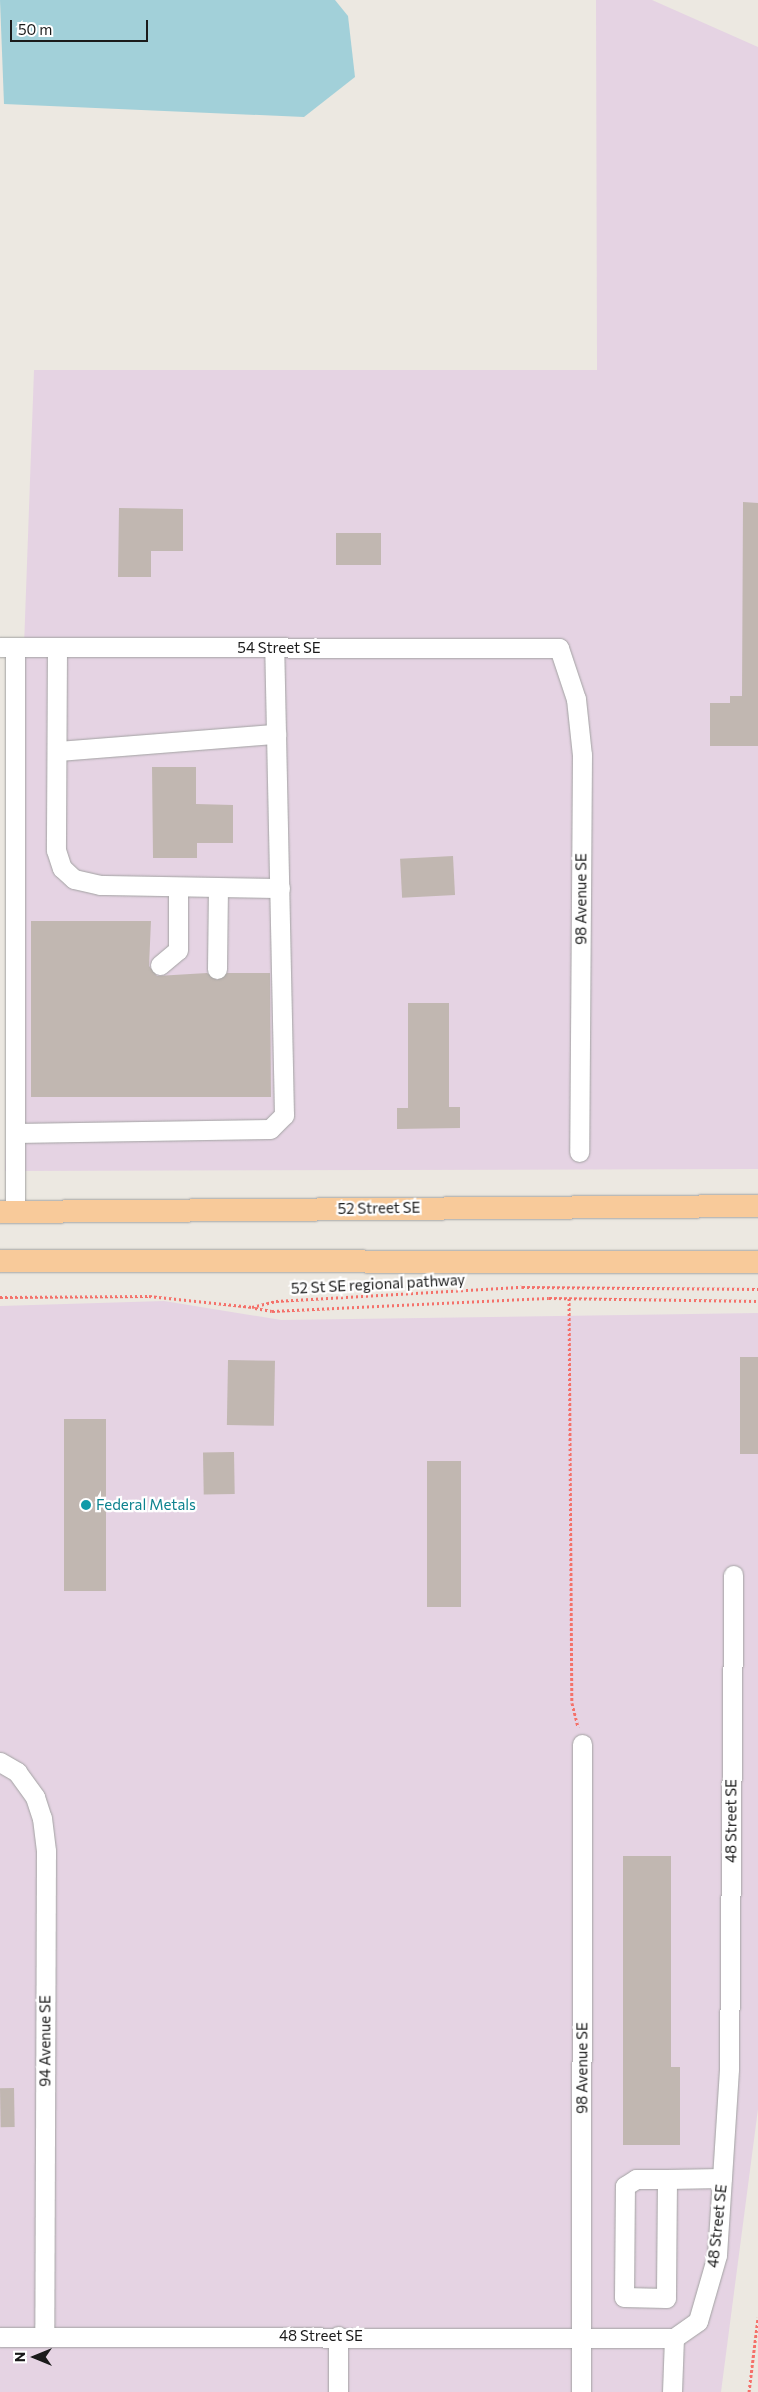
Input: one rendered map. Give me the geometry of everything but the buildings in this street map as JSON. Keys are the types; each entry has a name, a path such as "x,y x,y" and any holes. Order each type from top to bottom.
{"main road":[{"name":"52 Street SE","path":"8,1212 758,1206"},
{"path":"0,1261 758,1262"}],"street":[{"name":"54 Street SE","path":"8,647 559,648"},
{"path":"8,647 15,1133 8,1212"},
{"path":"57,647 58,751 56,850 62,868 74,879 100,885 178,888 280,888"},
{"path":"15,1133 270,1129 284,1115 274,648"},
{"name":"98 Avenue SE","path":"559,648 576,699 582,755 579,1152"},
{"path":"58,751 276,734"},
{"path":"160,965 178,950 178,888"},
{"path":"217,968 218,888"},
{"name":"48 Street SE","path":"0,2336 581,2336 674,2338 698,2321 706,2299 717,2255 729,2069 733,1575"},
{"name":"98 Avenue SE","path":"581,2392 582,1744"},
{"name":"94 Avenue SE","path":"0,1762 17,1772 35,1797 42,1818 46,1851 44,2336"},
{"path":"667,2179 666,2298 624,2297 625,2186 636,2179 722,2178"},
{"path":"338,2336 338,2392"},
{"path":"672,2392 674,2338"}],"path":[{"name":"52 St SE regional pathway","path":"0,1297 149,1296 252,1308 276,1301 522,1287 758,1289"},
{"path":"569,1298 572,1704 582,1744"},
{"path":"252,1308 272,1311 569,1298 758,1301"},
{"path":"749,2392 758,2318"}],"shaded area":[{"path":"596,0 652,0 758,47 758,1169 5,1171 34,370 597,370"},
{"path":"164,1301 281,1320 758,1313 758,2109 721,2392 0,2392 0,1306"}],"water":[{"path":"0,0 335,0 348,16 355,77 304,117 4,104"}],"place":[{"name":"Federal Metals","path":"86,1505"}]}
